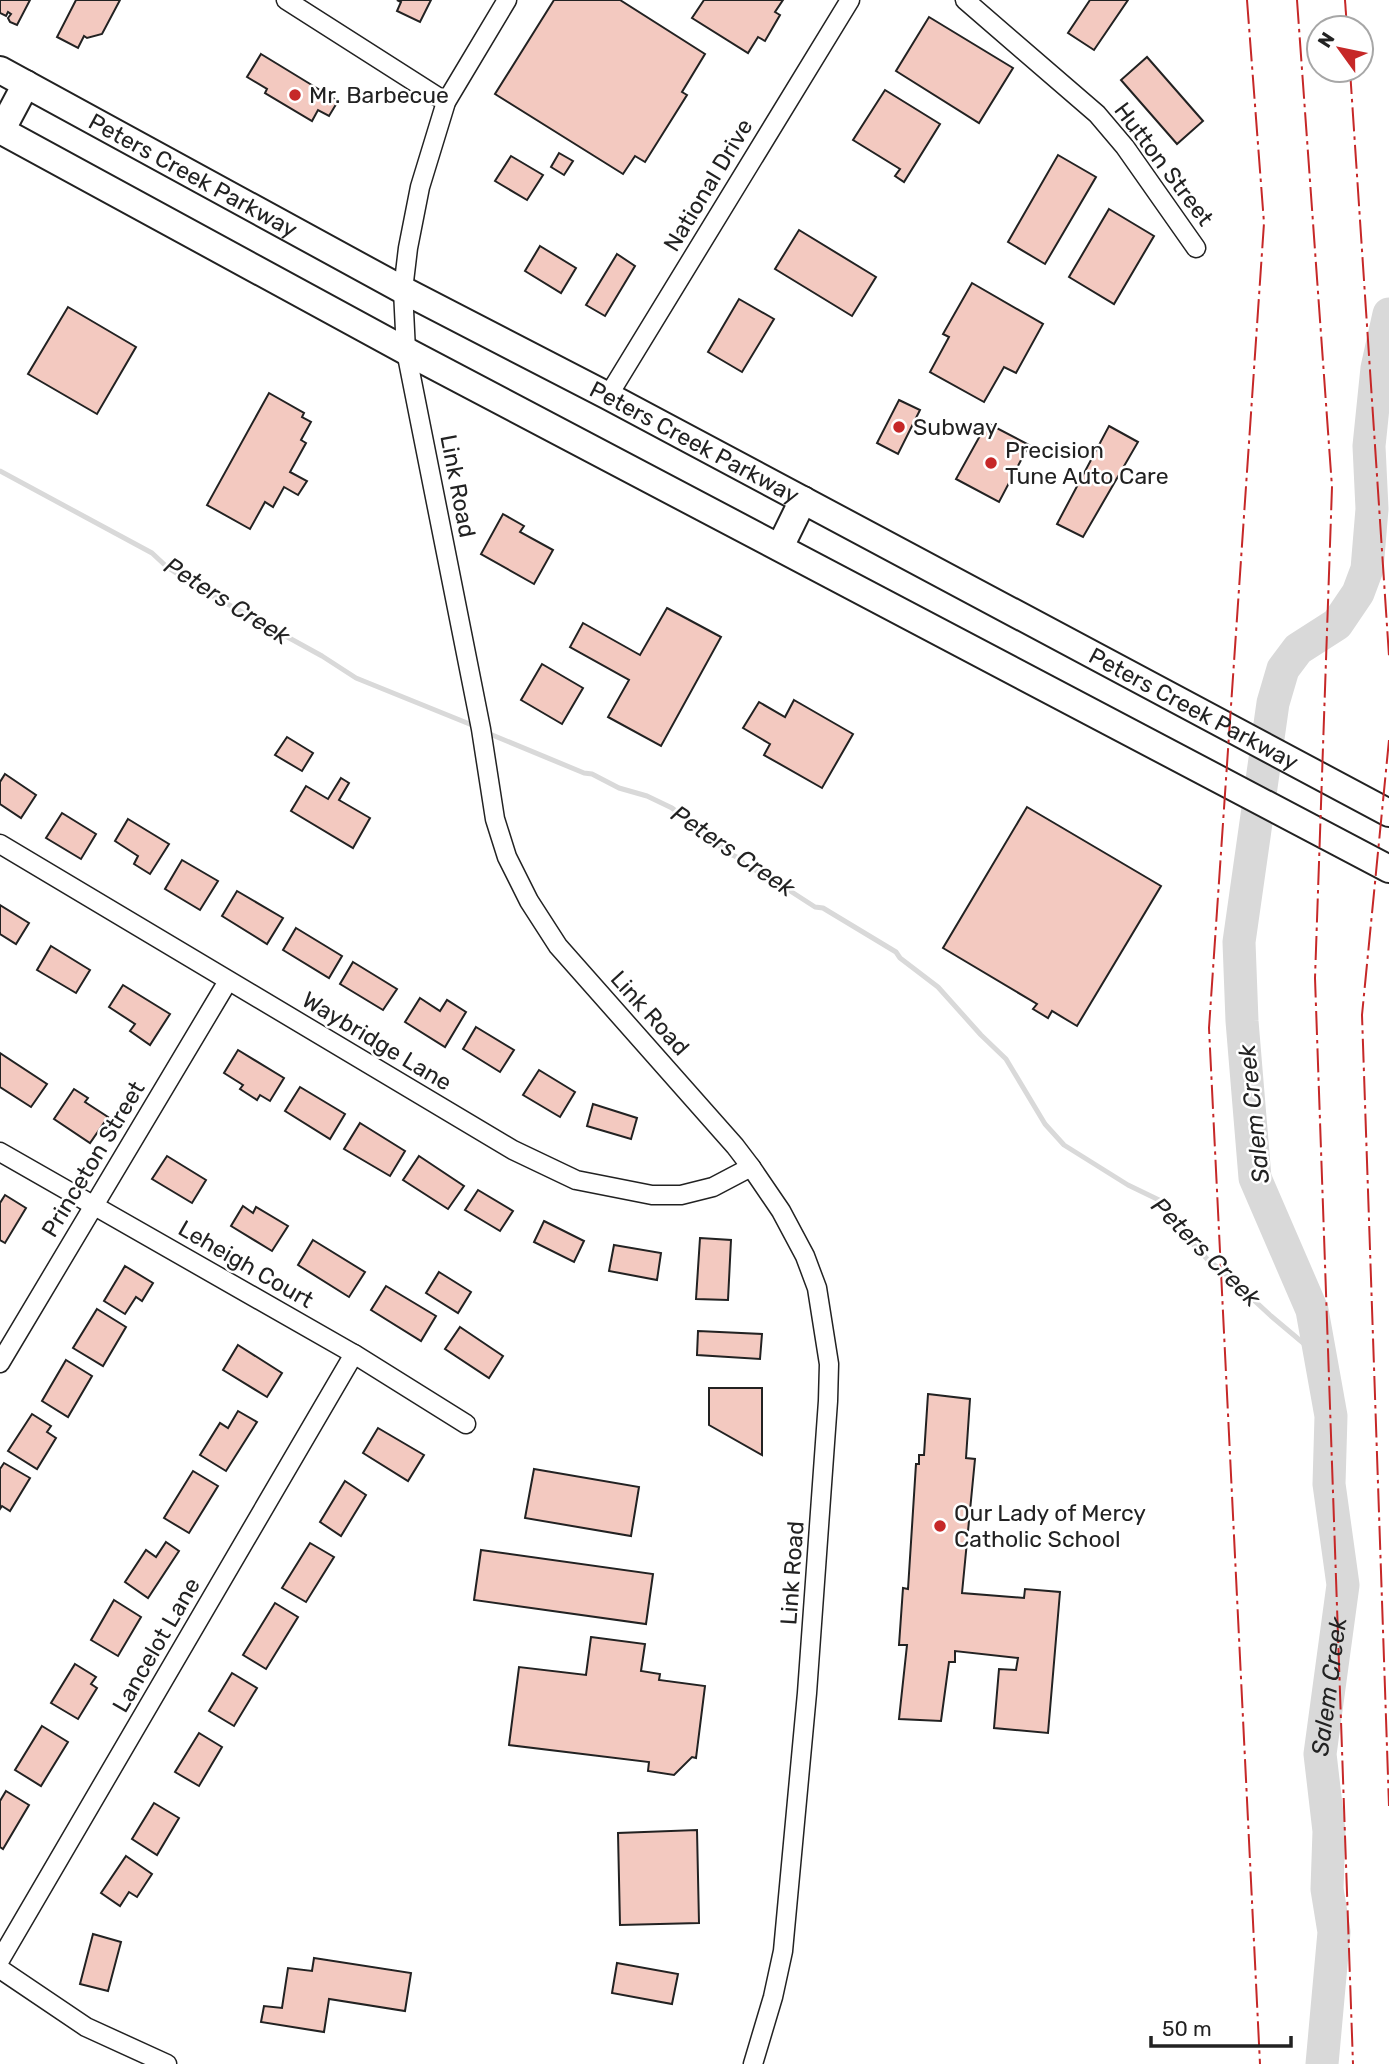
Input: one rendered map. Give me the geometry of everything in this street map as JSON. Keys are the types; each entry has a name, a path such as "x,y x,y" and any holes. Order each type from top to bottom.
{"main road":[{"name":"Peters Creek Parkway","path":"0,70 403,290 608,396 1389,813"},
{"path":"26,84 1,131 405,351 1389,869"},
{"path":"780,547 803,500"}],"street":[{"path":"286,0 446,102"},
{"name":"Link Road","path":"507,0 446,102 421,187 408,248 403,290 405,351 481,729 495,819 507,857 528,901 558,946 735,1146 781,1211 805,1256 817,1288 829,1364 822,1502 783,1951 774,1997 753,2064"},
{"name":"National Drive","path":"608,396 850,0"},
{"name":"Hutton Street","path":"965,0 1097,114 1125,147 1196,248"},
{"name":"Waybridge Lane","path":"0,844 513,1150 576,1180 652,1195 681,1195 713,1187 751,1167"},
{"name":"Princeton Street","path":"0,1363 229,981"},
{"name":"Leheigh Court","path":"0,1152 354,1354 466,1424"},
{"name":"Lancelot Lane","path":"0,1960 354,1354"},
{"path":"0,1969 86,2027 167,2064"}],"building":[{"path":"0,0 30,0 17,25 10,22 8,18 11,14 8,12 6,16 0,13"},
{"path":"76,0 120,0 102,34 87,38 84,36 78,48 57,37"},
{"path":"397,0 431,0 420,22 397,11 401,2"},
{"path":"554,0 620,0 705,54 682,92 687,95 645,162 635,156 623,174 495,94"},
{"path":"704,0 783,0 775,12 780,15 765,41 758,37 748,53 692,18"},
{"path":"1090,0 1128,0 1094,50 1068,33"},
{"path":"929,17 1013,68 979,123 896,71"},
{"path":"261,54 338,101 329,116 318,110 312,121 265,93 267,89 247,77"},
{"path":"1147,57 1203,121 1177,144 1121,80"},
{"path":"885,90 940,124 904,182 895,176 900,169 853,140"},
{"path":"559,153 573,161 564,175 551,167"},
{"path":"1058,155 1096,177 1045,264 1008,242"},
{"path":"511,156 543,175 527,200 495,181"},
{"path":"1109,209 1154,236 1114,304 1069,277"},
{"path":"799,230 876,277 852,316 775,269"},
{"path":"540,246 576,268 561,293 525,271"},
{"path":"617,254 635,266 605,316 586,305"},
{"path":"972,283 1043,324 1016,373 1004,367 984,402 930,372 949,337 943,334"},
{"path":"739,299 774,319 742,372 708,352"},
{"path":"68,307 136,347 97,414 28,374"},
{"path":"269,393 304,413 302,417 311,422 301,440 306,443 290,472 307,481 298,495 284,487 273,507 265,502 250,529 207,505"},
{"path":"899,400 920,410 898,454 877,443"},
{"path":"987,423 1029,445 999,502 956,479"},
{"path":"1109,426 1138,442 1083,537 1057,524"},
{"path":"503,514 524,526 520,532 553,550 534,584 481,554"},
{"path":"667,608 721,637 661,746 608,717 629,680 570,647 583,623 640,655"},
{"path":"542,664 583,688 562,724 521,700"},
{"path":"794,700 853,734 822,788 764,755 770,744 743,728 759,702 785,717"},
{"path":"287,737 313,753 302,771 275,755"},
{"path":"5,774 36,795 21,818 0,804 0,782"},
{"path":"341,778 349,783 339,800 370,818 353,848 291,811 306,786 328,799"},
{"path":"1027,807 1161,886 1077,1026 1052,1011 1048,1018 1033,1009 1037,1004 943,948"},
{"path":"62,813 96,834 81,859 46,838"},
{"path":"128,819 169,844 150,874 134,864 138,856 115,841"},
{"path":"182,860 218,881 200,910 165,889"},
{"path":"237,891 283,918 267,944 222,916"},
{"path":"0,905 29,923 16,944 0,934"},
{"path":"296,928 342,956 329,978 283,950"},
{"path":"51,946 90,970 76,993 37,970"},
{"path":"353,962 397,989 383,1010 340,984"},
{"path":"123,985 170,1014 150,1045 130,1031 135,1024 109,1007"},
{"path":"420,998 440,1011 447,1000 466,1012 445,1047 405,1022"},
{"path":"476,1027 514,1050 500,1072 463,1049"},
{"path":"238,1050 284,1078 270,1101 260,1095 257,1100 240,1089 243,1085 224,1073"},
{"path":"0,1053 47,1084 31,1107 0,1087"},
{"path":"539,1070 575,1092 560,1117 523,1095"},
{"path":"300,1087 345,1114 330,1139 285,1111"},
{"path":"74,1089 88,1098 85,1102 108,1117 90,1143 54,1119"},
{"path":"593,1104 637,1118 631,1139 587,1126"},
{"path":"360,1123 405,1151 390,1176 344,1149"},
{"path":"167,1156 206,1180 192,1203 152,1179"},
{"path":"419,1156 464,1186 448,1209 403,1180"},
{"path":"478,1190 513,1211 500,1231 465,1210"},
{"path":"5,1195 26,1208 5,1243 0,1240 0,1203"},
{"path":"243,1206 253,1213 256,1207 288,1226 272,1251 231,1226"},
{"path":"544,1221 584,1241 574,1262 534,1242"},
{"path":"700,1238 731,1240 728,1300 696,1299"},
{"path":"313,1240 365,1272 349,1297 298,1265"},
{"path":"614,1245 661,1253 657,1280 609,1271"},
{"path":"125,1266 153,1283 142,1301 136,1297 125,1314 104,1301"},
{"path":"439,1272 471,1292 458,1313 426,1293"},
{"path":"386,1286 436,1316 421,1341 371,1310"},
{"path":"97,1309 126,1327 103,1366 73,1348"},
{"path":"460,1327 503,1356 489,1378 445,1349"},
{"path":"698,1331 762,1334 760,1359 697,1355"},
{"path":"238,1345 282,1373 267,1397 223,1370"},
{"path":"66,1360 92,1376 68,1417 42,1401"},
{"path":"709,1388 762,1388 762,1455 709,1425"},
{"name":"Our Lady of Mercy Catholic School","path":"928,1394 970,1399 966,1458 975,1459 962,1593 1024,1598 1025,1589 1060,1592 1048,1733 994,1728 999,1669 1016,1670 1018,1658 955,1651 955,1662 949,1662 941,1721 899,1719 907,1645 899,1645 903,1588 908,1589 916,1464 919,1464 919,1455 924,1455"},
{"path":"238,1411 257,1422 226,1471 200,1455 220,1423 228,1428"},
{"path":"32,1414 51,1426 47,1432 56,1438 37,1469 8,1451"},
{"path":"378,1428 424,1455 408,1481 363,1453"},
{"path":"4,1463 30,1478 10,1511 2,1506 0,1509 0,1469"},
{"path":"534,1469 639,1487 631,1536 525,1518"},
{"path":"193,1471 218,1486 189,1533 164,1518"},
{"path":"345,1481 366,1495 341,1536 320,1522"},
{"path":"166,1542 179,1551 148,1598 125,1582 146,1550 156,1557"},
{"path":"310,1543 334,1557 306,1602 282,1588"},
{"path":"481,1550 653,1574 646,1624 474,1600"},
{"path":"114,1600 141,1617 118,1656 91,1640"},
{"path":"275,1603 298,1617 266,1669 243,1655"},
{"path":"591,1637 645,1644 641,1671 660,1674 659,1680 705,1686 696,1758 692,1757 674,1775 648,1771 649,1762 509,1745 519,1667 586,1675"},
{"path":"75,1664 96,1677 91,1684 97,1688 78,1719 51,1703"},
{"path":"232,1673 257,1688 234,1726 209,1711"},
{"path":"42,1726 68,1742 41,1786 15,1770"},
{"path":"199,1733 222,1747 199,1786 175,1772"},
{"path":"6,1791 29,1805 3,1849 0,1847 0,1801"},
{"path":"154,1803 179,1818 157,1855 132,1839"},
{"path":"697,1830 699,1923 620,1925 618,1833"},
{"path":"126,1856 152,1874 137,1897 129,1892 120,1906 101,1893"},
{"path":"93,1934 121,1942 108,1991 80,1984"},
{"path":"314,1958 411,1973 405,2011 329,1999 324,2032 261,2022 264,2006 282,2008 288,1968 312,1971"},
{"path":"617,1963 678,1974 672,2004 612,1993"}],"waterway":[{"name":"Salem Creek","path":"1322,2064 1334,1932 1327,1889 1329,1831 1320,1754 1343,1585 1329,1484 1331,1416 1312,1310 1255,1178 1242,1021 1239,942 1273,703 1283,669 1298,649 1337,624 1358,593 1367,569 1372,509 1369,446 1377,368 1389,314"},
{"name":"Peters Creek","path":"0,471 152,553 167,567 202,590 322,656 356,678 477,727"},
{"name":"Peters Creek","path":"485,732 672,808 730,854 741,859 744,865 764,874 815,907 823,908 896,952 938,987 1006,1059 1045,1124 1064,1145 1128,1185 1159,1200 1209,1261 1321,1358"}],"power":[{"path":"1247,0 1264,223 1209,1028 1260,2064"},
{"path":"1297,0 1332,487 1315,978 1353,2064"},
{"path":"1345,0 1346,14"},
{"path":"1351,84 1389,656"},
{"path":"1389,740 1362,1015 1389,1806"}],"place":[{"name":"Mr. Barbecue","path":"295,95"},
{"name":"Subway","path":"899,427"},
{"name":"Precision Tune Auto Care","path":"991,463"},
{"name":"Our Lady of Mercy Catholic School","path":"940,1526"}]}
